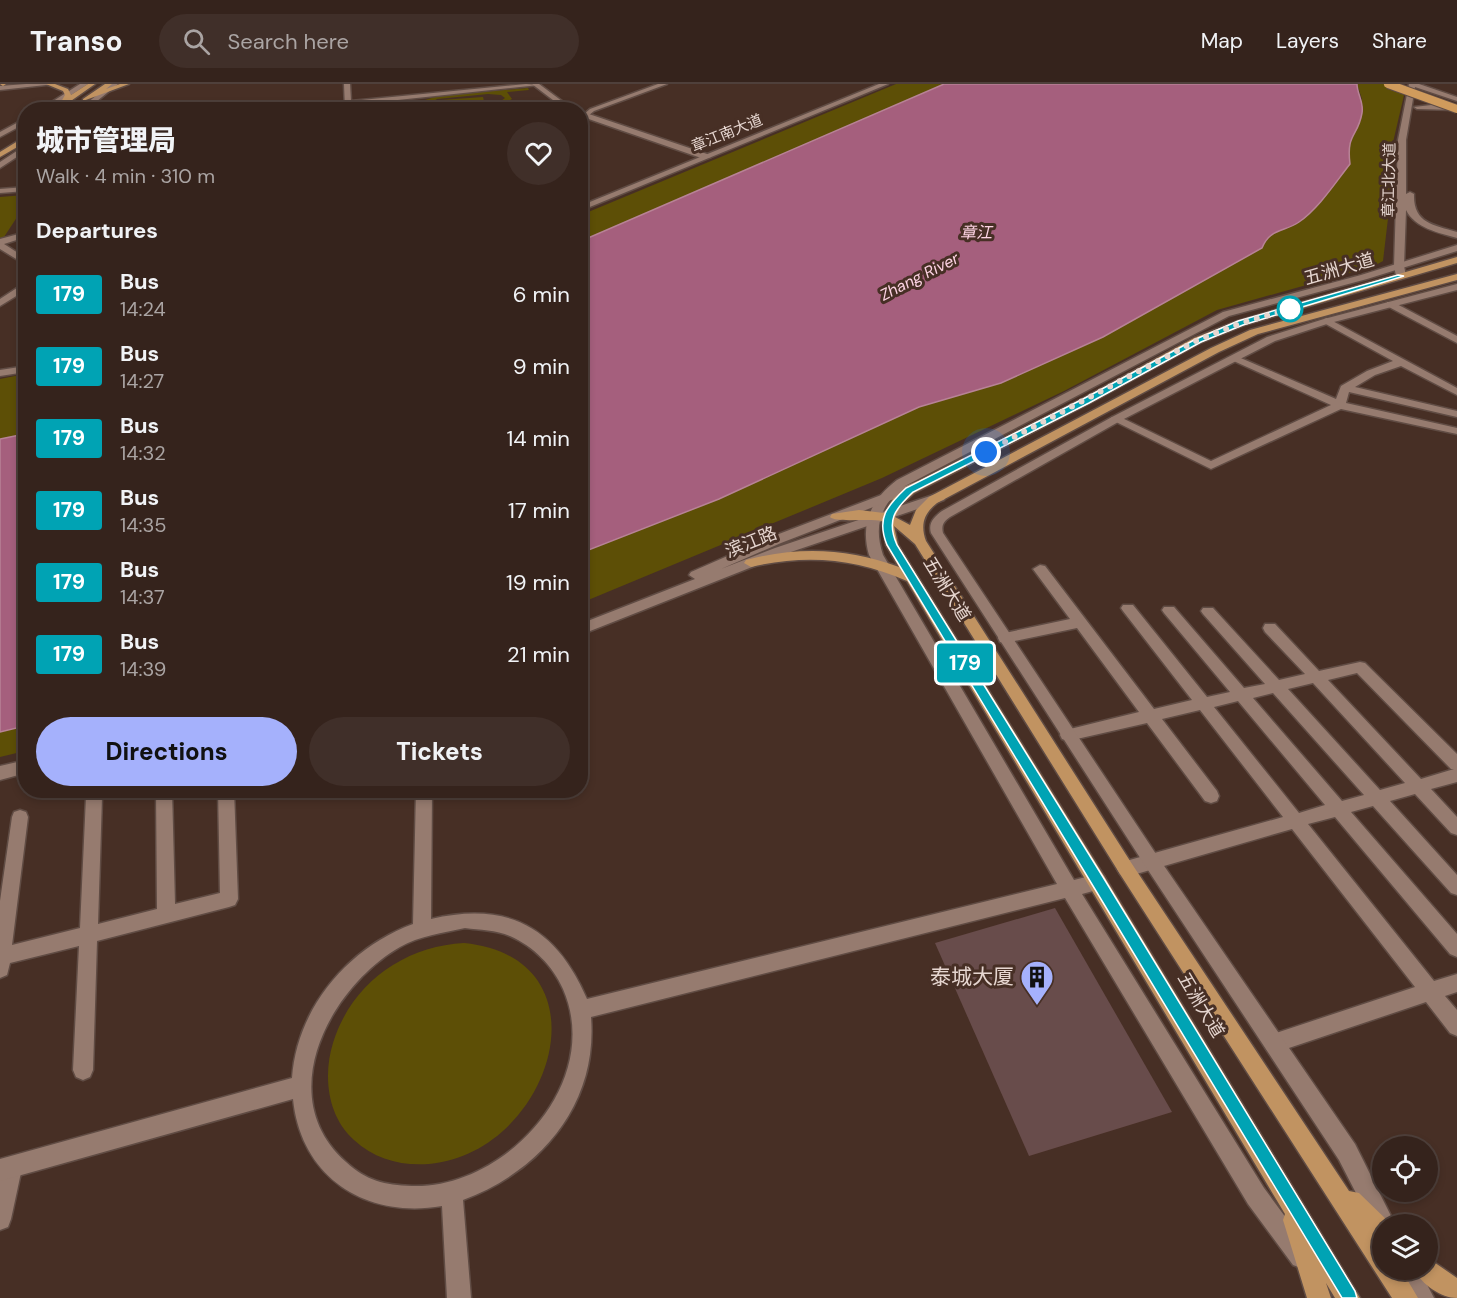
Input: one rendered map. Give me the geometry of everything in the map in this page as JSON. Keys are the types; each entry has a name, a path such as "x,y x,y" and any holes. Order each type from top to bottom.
{"highway":[{"path":"1388,84 1457,104"},
{"path":"1396,84 1457,104"},
{"path":"1415,87 1457,104"}],"main road":[{"path":"50,84 64,88 68,94 64,102"},
{"path":"64,102 92,84"},
{"path":"82,102 108,87 126,84"},
{"path":"0,143 18,132"},
{"path":"0,155 18,143"},
{"name":"五洲大道","path":"886,511 903,495 1086,401 1198,340 1241,323 1400,271 1457,260"},
{"path":"886,511 928,503 1215,350 1254,332 1457,276"},
{"path":"886,511 920,541"},
{"name":"五洲大道","path":"886,511 916,529 920,541 1126,869 1372,1245"},
{"name":"五洲大道","path":"886,511 888,537 912,578 1348,1298"},
{"path":"750,563 782,555 814,553 848,556 882,565 912,578"},
{"path":"1324,1172 1372,1221"},
{"path":"1282,1186 1319,1298"},
{"path":"1438,1278 1457,1292"},
{"path":"1395,1280 1406,1298"}],"street":[{"path":"1,85 50,84"},
{"path":"55,102 85,84"},
{"path":"90,102 115,84"},
{"path":"347,84 348,102"},
{"path":"382,102 536,84 560,102"},
{"path":"588,112 664,84"},
{"name":"章江南大道","path":"588,206 874,84"},
{"name":"章江南大道","path":"588,201 885,84"},
{"path":"1415,87 1457,104"},
{"name":"章江北大道","path":"1415,87 1417,107 1409,141 1410,210 1427,224 1457,235"},
{"name":"章江北大道","path":"1400,271 1402,140 1415,87"},
{"path":"1417,107 1457,104"},
{"path":"588,117 704,156"},
{"path":"0,135 18,125"},
{"path":"0,166 18,153"},
{"path":"0,191 18,190"},
{"path":"0,244 18,237"},
{"path":"0,244 18,256"},
{"path":"1332,1298 1256,1196 1070,890 882,565 873,545 886,511 901,483 1226,314 1400,271 1457,248"},
{"path":"937,533 936,523 942,517 1116,419 1271,339 1327,321 1457,287"},
{"path":"0,303 18,291"},
{"path":"1390,304 1457,340"},
{"path":"1327,321 1457,392"},
{"path":"1232,358 1340,405 1457,431"},
{"path":"1116,419 1211,465 1340,405 1345,388 1371,373 1401,362"},
{"path":"0,367 18,364"},
{"path":"0,373 18,370"},
{"path":"1345,388 1457,414"},
{"path":"886,511 930,522 1152,862 1347,1152 1379,1214"},
{"name":"滨江路","path":"588,617 660,590 836,517 886,511"},
{"name":"滨江路","path":"588,627 886,511"},
{"path":"1040,568 1211,796"},
{"path":"1128,608 1457,1026"},
{"path":"1169,610 1457,948"},
{"path":"1208,611 1457,887"},
{"path":"1005,638 1082,622"},
{"path":"1270,628 1457,828"},
{"path":"1068,735 1360,667 1457,764"},
{"path":"0,773 18,768"},
{"path":"1126,869 1457,775"},
{"path":"0,783 18,779"},
{"path":"83,1070 94,798"},
{"path":"164,798 166,915"},
{"path":"20,817 1,961 88,935 229,899 226,798"},
{"path":"422,928 424,798"},
{"path":"580,1010 1098,882"},
{"path":"465,920 505,925 540,943 566,972 580,1010 581,1053 567,1098 539,1140 499,1174 452,1195 405,1199 362,1188 329,1163 308,1128 301,1086 308,1044 326,1005 352,972 386,945 422,928 465,920"},
{"path":"1274,1043 1457,983"},
{"path":"0,1219 5,1169 301,1086"},
{"path":"452,1195 459,1298"},
{"path":"1413,1280 1422,1298"}],"shaded area":[{"path":"896,84 944,84 588,238 588,212"},
{"path":"1357,84 1384,84 1405,91 1390,155 1391,193 1383,261 1374,266 1217,310 1064,391 882,478 588,600 588,550 719,499 919,407 1001,383 1103,337 1262,248 1273,234 1299,222 1313,210 1350,164 1347,146 1362,99"},
{"path":"528,88 529,90 507,92 512,99 506,102 499,102 505,98 501,95 488,94 437,99 433,102 424,102 438,96"},
{"path":"483,97 484,102 441,102 441,100"},
{"path":"18,196 18,216 4,237 0,239 0,197"},
{"path":"18,375 18,435 0,439 0,379"},
{"path":"18,728 18,753 0,757 0,732"},
{"path":"464,943 510,956 539,982 551,1017 548,1055 533,1093 507,1127 472,1152 429,1164 408,1164 388,1160 362,1147 345,1130 338,1119 328,1081 333,1043 341,1022 353,1003 383,972 401,960 421,952"}],"water":[{"name":"章江","path":"944,84 1357,84 1361,102 1360,121 1350,146 1350,164 1313,210 1299,222 1269,237 1262,248 1103,337 1001,383 919,407 719,499 588,550 588,238"},
{"path":"18,435 18,728 0,732 0,439"}],"building":[{"name":"泰城大厦","path":"1055,908 1172,1112 1029,1156 935,943"}],"bus line":[{"name":"179","path":"1348,1298 892,545 888,537 887,521 897,500 910,490 1086,401 1198,340 1241,323 1401,276"}],"place":[{"name":"泰城大厦","path":"1037,1006"}],"route":[{"path":"986,452 1198,340 1241,323 1290,309"}],"water label":[{"name":"Zhang River","path":"919,276"}]}
